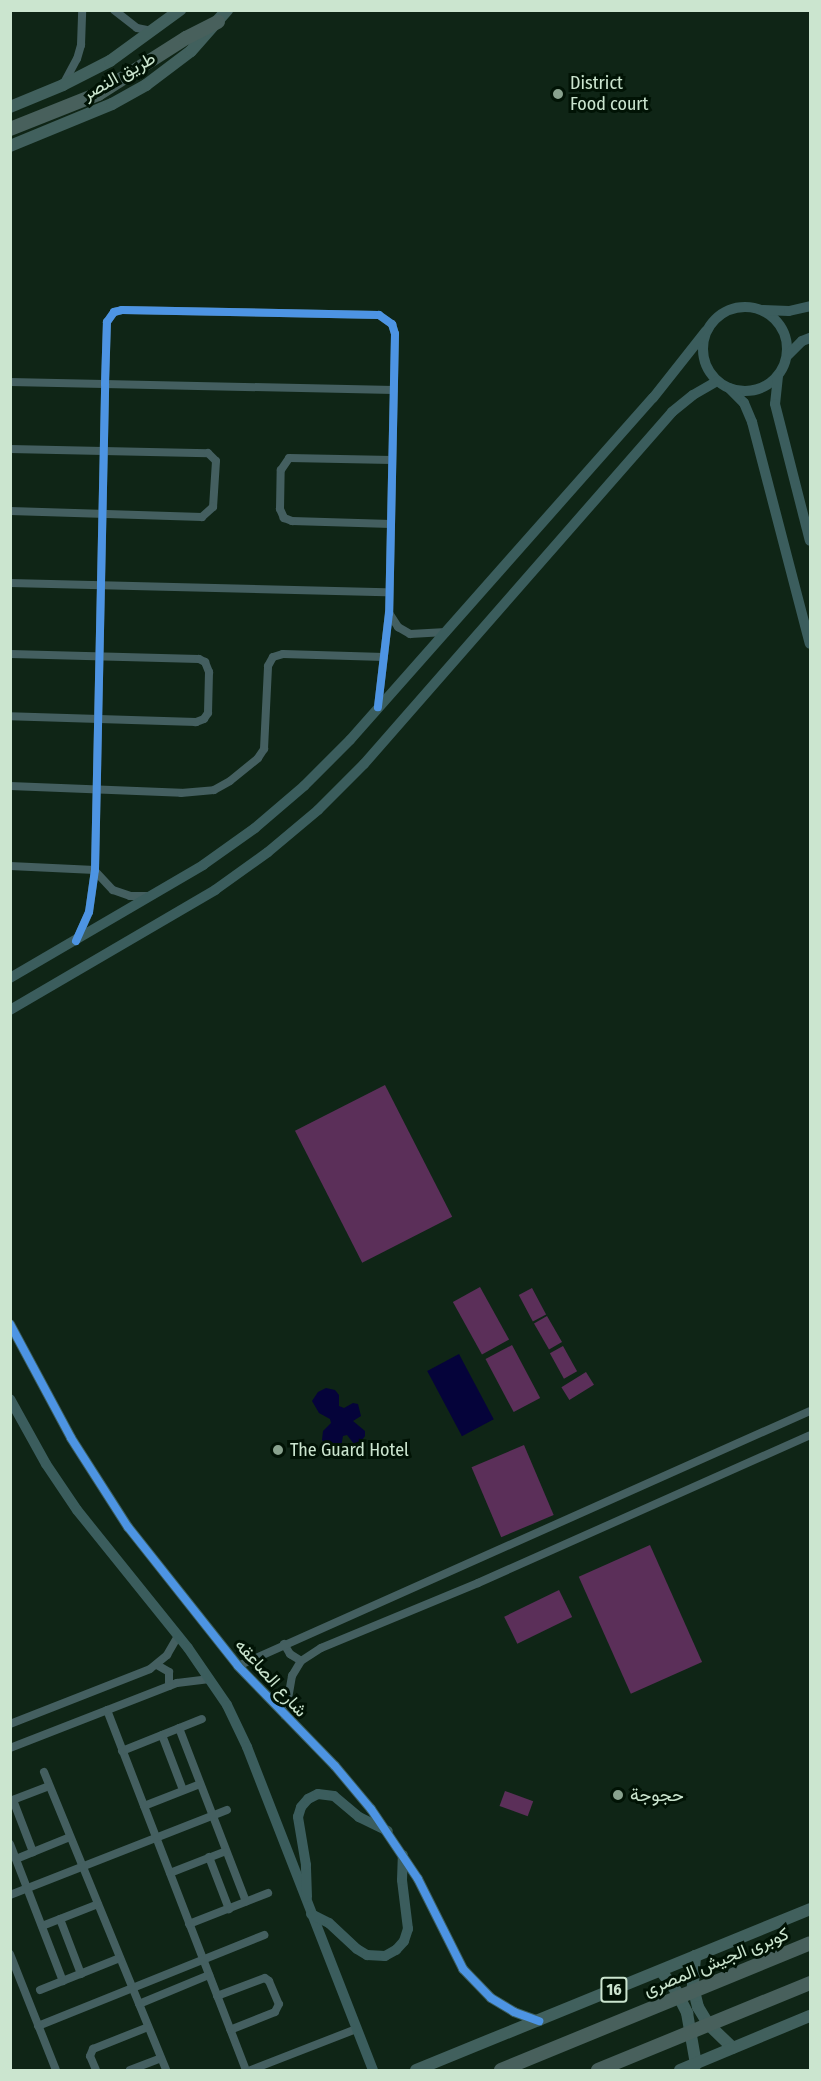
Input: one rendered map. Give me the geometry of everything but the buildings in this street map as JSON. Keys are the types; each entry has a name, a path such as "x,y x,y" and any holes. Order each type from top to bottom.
{"highway":[{"path":"10,129 98,94 191,35 218,22"},
{"name":"كوبرى الجيش المصرى","path":"501,2070 810,1942"},
{"path":"598,2070 810,1983"}],"main road":[{"name":"طريق النصر","path":"10,107 63,85 110,61 153,32 180,10"},
{"name":"طريق النصر","path":"10,146 128,95 168,69 218,22 227,10"},
{"name":"16","path":"416,2070 810,1909"},
{"path":"695,1956 692,1977 698,2007 709,2025 733,2049"},
{"path":"661,1971 676,1990 687,2013 701,2066"},
{"path":"680,2070 701,2066 733,2049 810,2016"}],"street":[{"path":"63,85 77,59 81,45 82,10"},
{"path":"114,10 138,28 153,32"},
{"path":"10,978 152,897 203,865 280,807 327,764 653,398 720,314 730,309 752,307 763,310 789,311 810,306"},
{"path":"76,940 89,912 95,870 107,322 118,310 379,315 390,321 394,329 394,390 389,613 378,707"},
{"path":"763,310 780,324 787,345 787,356"},
{"path":"706,331 702,352 705,363 717,381 729,388 744,403 752,422 810,644"},
{"path":"810,338 787,356 778,376 775,404 810,541"},
{"path":"729,388 750,391 760,388 778,376"},
{"path":"10,1010 215,890 268,852 318,810 364,764 672,412 693,394 717,381"},
{"path":"10,382 394,390"},
{"path":"10,449 208,453 214,457 216,464 214,503 205,516 10,511"},
{"path":"391,524 292,521 284,518 280,509 281,470 289,458 392,460"},
{"path":"10,582 386,592"},
{"path":"389,613 398,627 410,634 446,632"},
{"path":"10,654 202,660 209,672 209,709 206,717 196,722 10,716"},
{"path":"10,786 200,793 223,786 258,758 264,749 268,666 273,657 284,654 384,657"},
{"path":"10,866 95,870 112,890 130,896 152,897"},
{"name":"شارع الصاعقه","path":"10,1324 60,1418 105,1494 128,1527 238,1666 341,1773 388,1832 403,1855 456,1958 471,1980 502,2005 539,2020"},
{"path":"10,1399 46,1464 77,1510 210,1678 247,1747 373,2070"},
{"path":"238,1666 810,1411"},
{"path":"285,1717 289,1683 301,1661 321,1648 478,1583 810,1435"},
{"path":"10,1724 156,1665 172,1649 178,1636"},
{"path":"285,1644 290,1654 301,1661"},
{"path":"156,1665 169,1671 169,1686"},
{"path":"10,1748 169,1686 194,1679 210,1678"},
{"path":"106,1710 246,2070"},
{"path":"122,1751 202,1719"},
{"path":"179,1728 246,1902"},
{"path":"162,1735 183,1790"},
{"path":"44,1772 166,2070"},
{"path":"144,1806 200,1784"},
{"path":"33,1852 12,1801 49,1786"},
{"path":"308,1908 306,1865 298,1822 299,1812 304,1802 318,1794 334,1796 368,1822 388,1832"},
{"path":"10,1895 227,1810"},
{"path":"16,1858 70,1838"},
{"path":"10,1844 63,1981"},
{"path":"170,1873 226,1851"},
{"path":"308,1908 367,1955 385,1956 396,1950 404,1941 408,1929 402,1886 403,1855"},
{"path":"209,1857 229,1909"},
{"path":"189,1924 267,1893"},
{"path":"42,1926 98,1904"},
{"path":"60,1919 81,1974"},
{"path":"38,2026 264,1935"},
{"path":"10,1954 56,2070"},
{"path":"40,1990 120,1958"},
{"path":"139,2004 209,1975"},
{"path":"217,1996 265,1978 269,1981 279,2004 275,2012 231,2030"},
{"path":"96,2070 90,2056 93,2049 148,2027"},
{"path":"251,2070 356,2029"},
{"path":"130,2070 161,2058"}],"shaded area":[{"path":"385,1085 452,1217 362,1263 295,1131"},
{"path":"480,1287 509,1339 482,1355 453,1302"},
{"path":"532,1288 546,1314 533,1322 519,1295"},
{"path":"547,1316 562,1342 549,1349 534,1324"},
{"path":"512,1345 540,1398 514,1412 486,1359"},
{"path":"563,1346 577,1371 564,1379 550,1353"},
{"path":"459,1354 494,1419 462,1436 427,1371"},
{"path":"586,1372 594,1385 569,1400 561,1387"},
{"path":"326,1388 335,1390 339,1395 339,1406 344,1408 353,1403 358,1404 361,1416 353,1421 365,1431 365,1436 359,1444 354,1444 347,1435 343,1436 341,1447 335,1449 326,1445 322,1440 323,1431 331,1423 330,1419 319,1413 312,1401 318,1392"},
{"path":"524,1445 554,1515 501,1537 472,1467"},
{"path":"650,1545 702,1662 631,1694 579,1577"},
{"path":"559,1590 572,1617 517,1644 504,1617"},
{"path":"505,1791 533,1801 528,1816 500,1806"}],"cycle path":[{"path":"76,941 89,912 95,870 107,322 114,312 122,310 379,315 392,324 395,334 389,613 378,707"},
{"path":"10,1324 71,1438 128,1527 238,1666 335,1766 371,1809 418,1879 463,1969 491,1998 514,2012 539,2021"}],"place":[{"name":"District Food court","path":"558,94"},
{"name":"The Guard Hotel","path":"278,1450"},
{"name":"حجوجة","path":"618,1795"}]}
